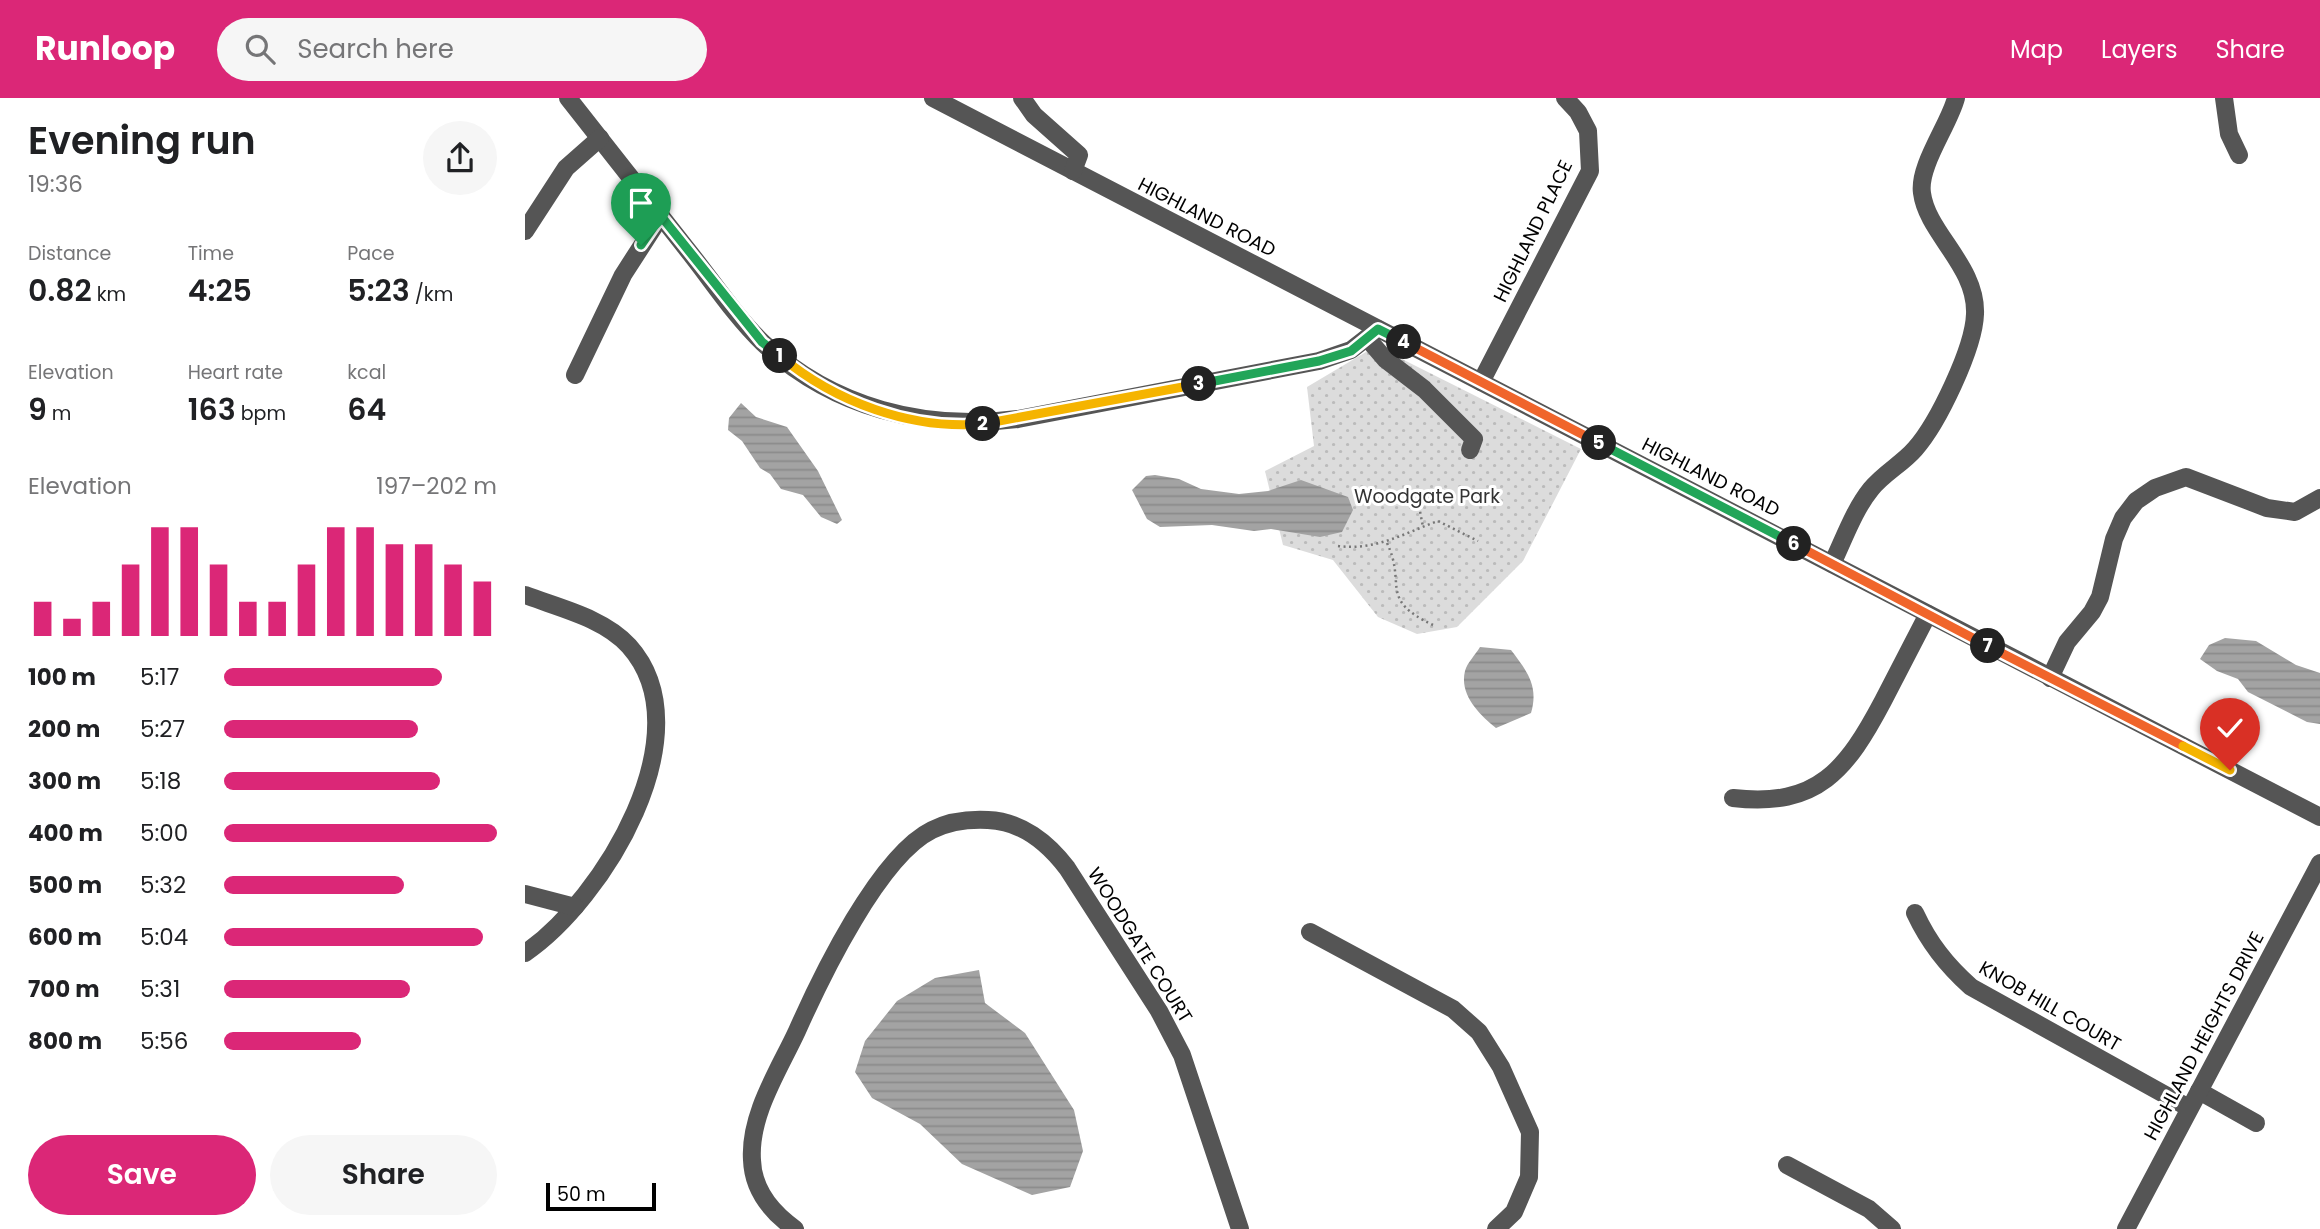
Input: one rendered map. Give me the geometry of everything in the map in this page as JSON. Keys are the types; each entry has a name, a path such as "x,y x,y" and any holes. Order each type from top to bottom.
{"street":[{"path":"568,98 741,317 778,355 834,392 868,407 905,418 979,424 1018,419 1319,361 1351,351 1372,333 1385,359 1424,389 1474,439 1470,450"},
{"name":"HIGHLAND ROAD","path":"933,98 1372,333 1481,382 2320,817"},
{"path":"1022,98 1034,115 1079,155 1073,171"},
{"name":"HIGHLAND PLACE","path":"1481,382 1590,171 1588,131 1579,112 1565,98"},
{"path":"1832,564 1870,490 1915,450 1931,427 1973,334 1975,311 1971,290 1963,269 1926,207 1921,191 1929,161 1956,98"},
{"path":"2224,98 2229,134 2239,155"},
{"path":"525,231 565,168 600,138"},
{"path":"575,375 623,275 661,216"},
{"path":"2050,678 2067,642 2092,612 2100,597 2114,538 2123,518 2136,501 2155,488 2186,477 2267,508 2295,512 2320,498"},
{"path":"525,595 592,621 628,645 650,682 655,704 652,758 641,800 627,830 575,907 525,953"},
{"path":"1733,798 1759,801 1785,799 1832,776 1851,757 1865,735 1928,614"},
{"name":"WOODGATE COURT","path":"795,1229 766,1202 756,1183 752,1162 757,1119 834,952 865,904 913,843 950,822 972,819 1016,826 1053,850 1067,868 1160,1011 1182,1055 1240,1229"},
{"name":"HIGHLAND HEIGHTS DRIVE","path":"2126,1229 2320,863"},
{"path":"525,894 575,907"},
{"name":"KNOB HILL COURT","path":"1915,913 1926,937 1946,965 1971,988 2189,1108"},
{"path":"1310,932 1453,1009 1479,1032 1501,1067 1529,1132 1529,1177 1514,1212 1496,1229"},
{"path":"2199,1091 2256,1123"},
{"path":"1787,1165 1869,1209 1892,1229"}],"path":[{"path":"1418,500 1423,527"},
{"path":"1338,546 1350,548 1387,542 1439,521 1478,541"},
{"path":"1387,542 1395,561 1394,580 1400,601 1411,615 1433,625"}],"green space":[{"name":"Woodgate Park","path":"1376,346 1581,449 1523,561 1457,627 1417,634 1378,617 1333,560 1283,545 1265,471 1314,446 1307,387"}],"shaded area":[{"path":"741,403 756,417 787,427 818,471 842,520 837,524 821,517 803,495 781,489 770,474 760,468 742,441 728,430 729,418"},
{"path":"1146,476 1179,479 1201,489 1239,494 1268,491 1301,480 1348,497 1353,510 1342,532 1320,537 1271,529 1254,531 1212,525 1160,527 1147,519 1132,490"},
{"path":"2225,638 2256,641 2296,665 2320,673 2320,724 2307,722 2248,692 2238,679 2217,671 2200,659 2209,645"},
{"path":"1480,647 1511,650 1530,679 1534,695 1531,713 1496,728 1472,704 1464,680 1466,668"},
{"path":"979,970 985,1003 1025,1033 1074,1110 1083,1151 1070,1187 1032,1195 962,1164 920,1124 872,1098 855,1072 865,1041 897,1001 935,978"}],"route":[{"path":"641,245 661,216 762,342 787,362 813,381 868,407 905,418 942,423 979,424 1018,419 1319,361 1351,351 1378,329 2230,770"}]}
